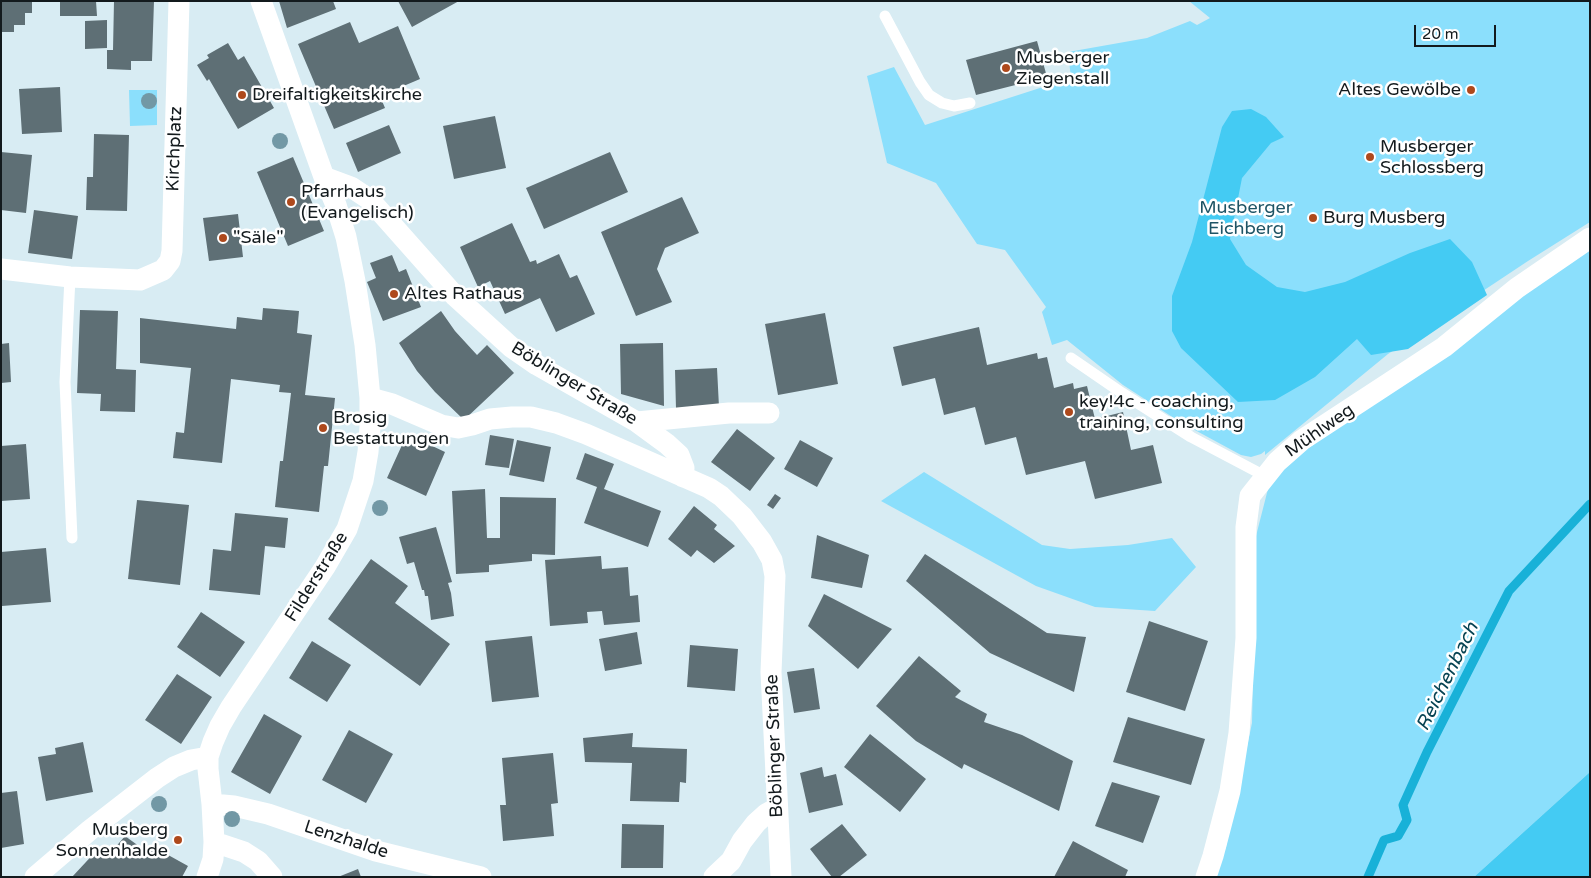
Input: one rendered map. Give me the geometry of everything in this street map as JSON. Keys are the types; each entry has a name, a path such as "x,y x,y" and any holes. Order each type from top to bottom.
{"street":[{"name":"Kirchplatz","path":"70,277 140,280 163,270 170,261 172,251 180,1"},
{"name":"Filderstraße","path":"208,757 220,726 231,707 325,567 347,529 363,481 369,444 370,398 361,315 351,260 336,205 324,177 261,1"},
{"name":"Böblinger Straße","path":"324,177 351,187 369,199 454,296 511,347 537,365 638,422 667,444 679,455 684,468 684,477"},
{"name":"Mühlweg","path":"1206,877 1226,807 1240,733 1245,647 1246,527 1250,496 1278,462 1302,440 1444,347 1517,288 1590,238"},
{"path":"1,269 70,277"},
{"name":"Böblinger Straße","path":"370,398 392,404 441,425 458,428 490,419 512,417 545,420 586,434 709,488 721,496 742,516 762,542 772,560 775,576 771,672 781,877"},
{"path":"638,422 729,413 769,413"},
{"path":"35,877 83,836 157,778 174,767 191,760 208,757 214,842 208,877"},
{"name":"Lenzhalde","path":"212,804 234,806 268,814 376,850 480,877"},
{"path":"714,877 731,861 742,841 756,823 766,814 777,808"},
{"path":"214,842 244,852 258,861 272,877"}],"lane":[{"path":"886,16 920,82 929,95 942,103 954,106 970,103"},
{"path":"70,277 65,382 72,538"},
{"path":"1071,358 1122,394 1191,436 1265,476"}],"green space":[{"name":"Musberger Eichberg","path":"1189,1 1590,1 1590,222 1388,354 1265,455 1265,451 1251,457 1241,455 1180,422 1123,385 1067,340 1052,345 1042,312 1046,307 1005,250 977,244 936,183 887,163 867,76 894,67 925,125 1071,78 1068,52 1147,38 1190,21 1197,25 1210,18"},
{"path":"129,90 157,90 157,125 130,126"},
{"path":"1590,240 1590,772 1474,877 1215,877 1226,847 1252,723 1256,536 1270,481 1296,450"},
{"path":"924,472 1042,545 1070,549 1128,545 1172,538 1196,567 1155,611 1095,607 1036,586 881,501"}],"shaded area":[{"path":"1251,109 1266,117 1284,137 1271,143 1242,178 1230,239 1246,265 1277,287 1305,292 1345,282 1410,253 1450,239 1472,262 1487,295 1408,349 1371,355 1357,339 1315,377 1275,400 1238,402 1181,348 1172,331 1172,296 1192,242 1222,127 1232,111"},
{"path":"1590,772 1590,877 1474,877"}],"building":[{"path":"1,1 32,1 32,13 25,13 25,25 14,25 14,32 1,32"},
{"path":"60,1 96,1 97,16 60,16"},
{"path":"114,1 154,1 152,61 131,61 131,70 107,69 107,50 113,50"},
{"path":"279,1 333,1 336,9 287,28"},
{"path":"398,1 459,1 412,27"},
{"path":"107,20 107,48 85,49 85,21"},
{"path":"350,22 359,43 398,26 420,79 380,96 385,108 334,129 298,44"},
{"name":"Musberger Ziegenstall","path":"1037,41 1047,77 976,95 966,60"},
{"name":"Dreifaltigkeitskirche","path":"228,43 238,60 244,56 274,108 238,129 209,79 207,81 197,65 209,58 207,55"},
{"path":"60,87 62,132 22,134 19,89"},
{"path":"495,116 506,168 454,179 443,126"},
{"path":"389,125 401,153 358,172 346,143"},
{"path":"94,134 129,135 127,211 86,210 87,177 93,177"},
{"path":"1,152 32,155 26,213 1,210"},
{"path":"610,152 628,192 544,229 526,188"},
{"name":"Pfarrhaus (Evangelisch)","path":"293,157 324,231 288,246 257,172"},
{"path":"682,197 699,233 665,248 661,258 657,269 672,302 636,316 601,232"},
{"path":"34,210 78,216 72,259 28,253"},
{"name":"\"Säle\"","path":"238,214 243,257 209,261 203,218"},
{"path":"512,223 530,262 536,260 537,264 559,254 570,278 577,275 595,314 556,332 540,298 505,314 490,281 478,287 460,247"},
{"name":"Altes Rathaus","path":"392,255 399,272 406,269 421,307 383,321 367,282 376,278 370,263"},
{"path":"263,308 299,311 297,333 312,335 305,395 335,398 328,466 324,466 319,512 275,507 280,461 283,461 291,393 279,392 280,385 231,379 222,463 173,458 176,432 184,433 191,368 140,363 140,318 236,329 237,317 262,320"},
{"path":"80,310 118,311 116,369 136,370 135,412 100,411 101,394 77,393"},
{"path":"441,311 455,331 477,355 487,345 514,373 464,420 435,392 417,371 399,343"},
{"path":"825,313 838,384 778,395 765,324"},
{"path":"979,327 987,365 1037,353 1038,359 1047,357 1054,388 1073,383 1074,389 1087,386 1095,419 1123,412 1131,450 1153,445 1162,483 1095,499 1085,461 1026,475 1016,437 985,445 975,407 944,415 935,378 902,386 893,347"},
{"path":"9,343 11,382 1,383 1,344"},
{"path":"663,343 664,406 621,394 620,344"},
{"path":"717,368 719,407 676,409 675,370"},
{"path":"737,429 775,458 750,491 711,462"},
{"path":"407,434 445,452 426,496 387,478"},
{"path":"490,435 514,439 509,468 485,465"},
{"path":"517,440 551,447 544,482 509,475"},
{"path":"800,440 833,458 817,487 784,469"},
{"path":"26,444 30,499 1,501 1,446"},
{"path":"585,453 614,464 604,489 661,511 648,547 584,523 597,487 576,479"},
{"path":"485,489 487,538 500,538 500,497 556,498 555,555 532,554 532,561 489,565 489,572 456,574 452,491"},
{"path":"775,494 781,498 773,509 767,505"},
{"path":"137,500 189,505 180,585 128,579"},
{"path":"694,506 717,525 714,529 735,546 714,563 697,550 691,557 668,539"},
{"path":"235,513 288,518 285,548 265,546 260,595 209,590 213,549 231,551"},
{"path":"436,527 452,582 448,583 454,616 431,620 428,596 425,596 424,590 422,590 414,562 407,564 399,537"},
{"path":"817,535 869,555 862,588 811,578"},
{"path":"46,548 51,602 2,606 1,552"},
{"path":"925,554 1047,633 1086,637 1074,692 990,653 906,581"},
{"path":"601,556 602,569 628,567 630,596 638,595 640,622 604,625 602,611 587,612 588,623 550,626 545,560"},
{"path":"371,559 408,586 395,603 450,644 420,686 328,619"},
{"path":"824,594 892,629 858,669 808,626"},
{"path":"201,612 245,642 220,677 177,647"},
{"path":"1149,621 1208,641 1185,711 1126,692"},
{"path":"637,632 642,664 605,671 599,639"},
{"path":"532,636 539,697 492,702 485,641"},
{"path":"312,641 351,665 327,702 289,678"},
{"path":"690,645 738,649 735,691 687,687"},
{"path":"919,656 961,691 955,697 987,714 984,722 1022,735 1073,761 1059,811 964,764 962,769 916,741 876,706"},
{"path":"814,668 820,709 794,713 787,672"},
{"path":"177,674 212,697 181,744 145,720"},
{"path":"264,714 302,736 270,794 231,772"},
{"path":"1128,717 1205,739 1191,785 1113,762"},
{"path":"349,730 393,754 366,803 322,780"},
{"path":"633,733 632,747 687,749 686,783 680,782 679,802 630,801 632,763 585,762 583,738"},
{"path":"870,734 926,779 900,812 844,767"},
{"path":"83,742 93,792 46,801 38,757 56,754 55,748"},
{"path":"553,753 558,803 551,804 554,836 503,841 500,805 506,805 502,758"},
{"path":"822,767 824,777 836,774 843,805 809,813 800,773"},
{"path":"1112,782 1160,796 1143,843 1095,826"},
{"path":"17,791 24,844 1,848 1,793"},
{"path":"622,824 664,825 663,868 621,868"},
{"path":"842,824 867,855 839,877 832,877 810,849"},
{"path":"125,836 147,852 152,846 188,866 182,877 72,877 99,848 108,856"},
{"path":"1073,841 1128,870 1125,877 1054,877"},
{"path":"358,869 361,877 338,877"}],"waterway":[{"name":"Reichenbach","path":"1368,877 1384,840 1398,836 1407,820 1403,805 1427,752 1509,591 1590,504"}],"place":[{"name":"Musberger Ziegenstall","path":"1006,68"},
{"name":"Altes Gewölbe","path":"1471,90"},
{"name":"Dreifaltigkeitskirche","path":"242,95"},
{"name":"Musberger Schlossberg","path":"1370,157"},
{"name":"Pfarrhaus (Evangelisch)","path":"291,202"},
{"name":"Burg Musberg","path":"1313,218"},
{"name":"\"Säle\"","path":"223,238"},
{"name":"Altes Rathaus","path":"394,294"},
{"name":"key!4c - coaching, training, consulting","path":"1069,412"},
{"name":"Brosig Bestattungen","path":"323,428"},
{"name":"Musberg Sonnenhalde","path":"178,840"}]}
